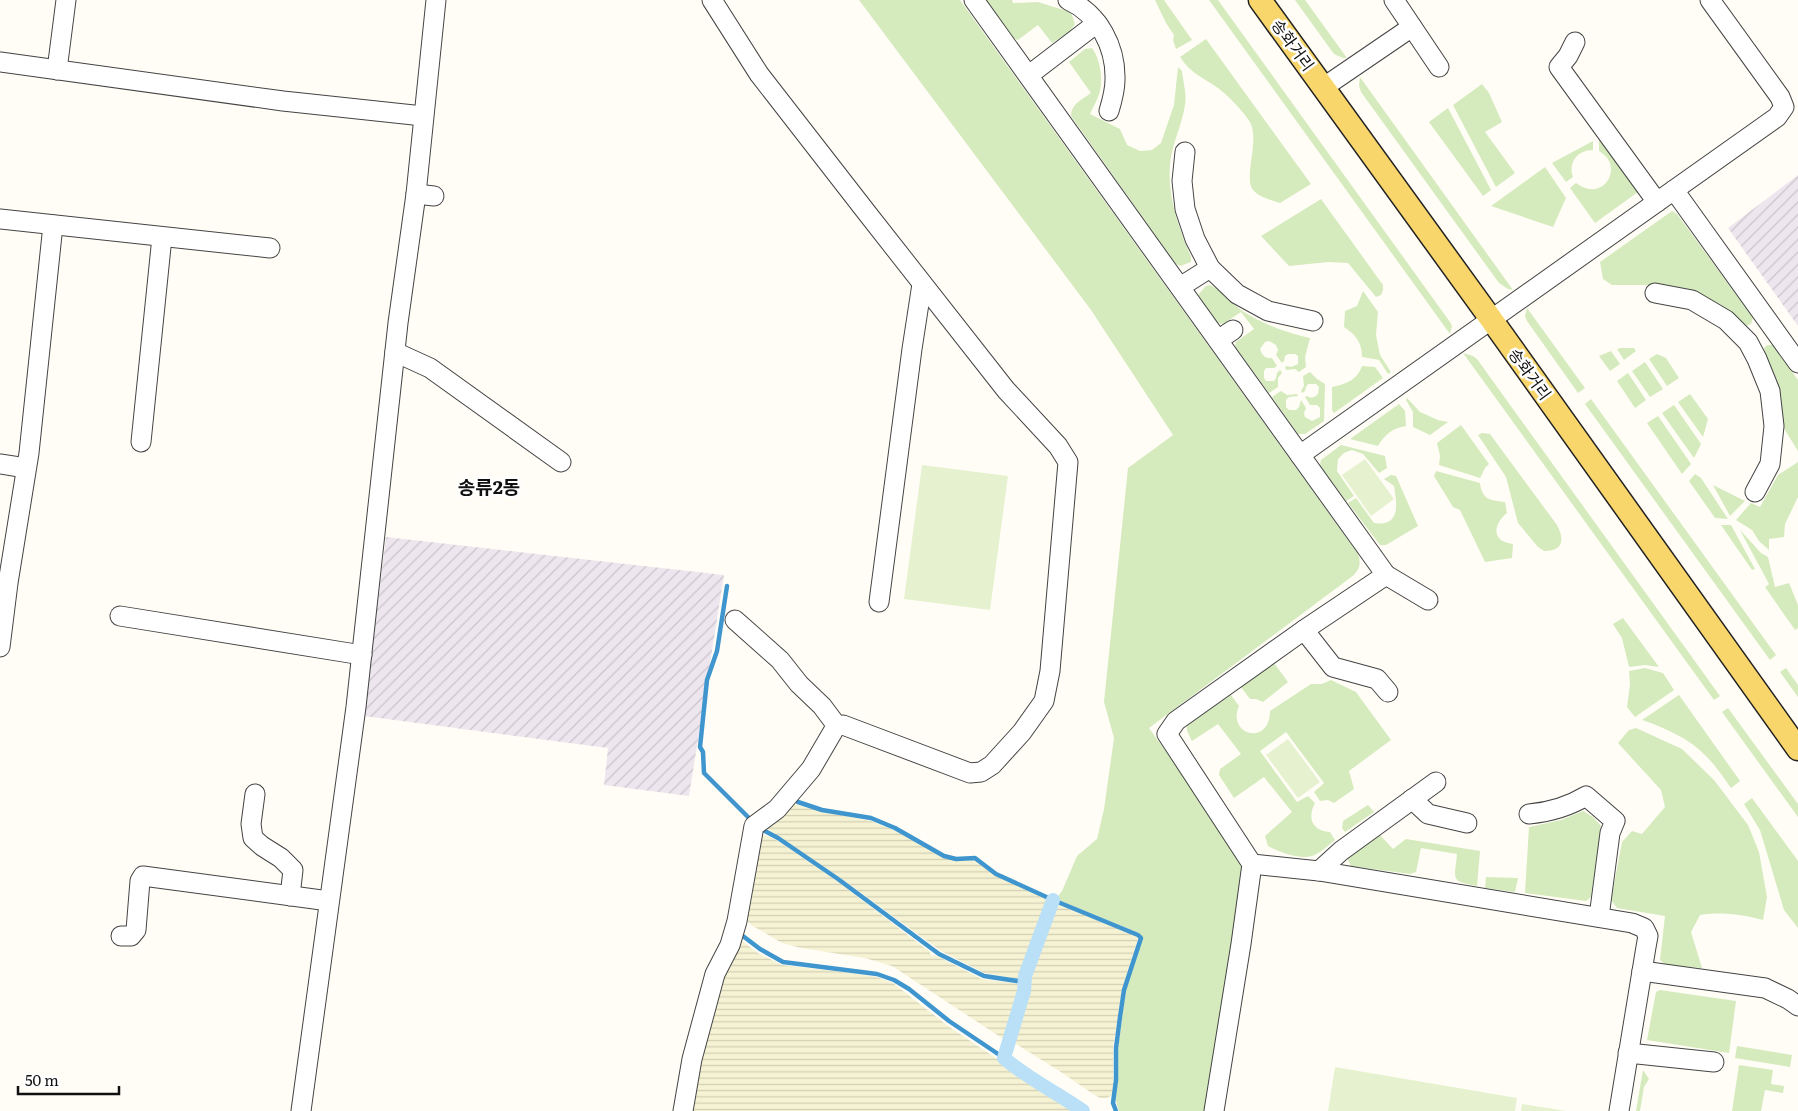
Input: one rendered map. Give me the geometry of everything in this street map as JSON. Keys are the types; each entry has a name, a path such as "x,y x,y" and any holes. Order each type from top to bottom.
{"main road":[{"name":"송화거리","path":"1260,0 1491,319 1798,749"}],"street":[{"path":"57,70 66,0"},
{"path":"301,1111 362,654 395,352 425,195 423,116 436,0"},
{"path":"712,0 759,74 1006,390 1058,446 1068,462 1050,671 1044,701 1022,732 992,765 981,772 970,773 860,731 837,726"},
{"path":"974,0 1180,287 1225,335 1300,455 1386,575 1428,600"},
{"path":"1068,0 1079,5 1097,23 1108,40 1114,64 1115,81 1109,111"},
{"path":"1394,0 1439,67"},
{"path":"1300,455 1777,117 1784,107 1780,97 1710,0"},
{"path":"1028,75 1097,23"},
{"path":"1324,88 1412,27"},
{"path":"1575,42 1568,56 1558,67 1657,202"},
{"path":"0,62 283,102 423,116"},
{"path":"1185,152 1182,181 1185,208 1195,239 1210,268 1237,294 1268,311 1313,321"},
{"path":"1674,190 1798,363"},
{"path":"0,219 270,248"},
{"path":"0,647 26,468 53,225"},
{"path":"141,442 162,236"},
{"path":"1180,287 1210,268"},
{"path":"879,602 922,284"},
{"path":"1655,293 1692,300 1726,320 1748,342 1770,391 1774,426 1770,464 1755,492"},
{"path":"1748,342 1772,326"},
{"path":"395,352 430,368 561,462"},
{"path":"0,464 26,468"},
{"path":"1214,1111 1252,864 1167,734 1176,722 1304,630 1386,575"},
{"path":"120,616 362,654"},
{"path":"735,620 780,660 799,684 822,706 837,726"},
{"path":"1304,630 1332,667 1376,679 1388,692"},
{"path":"683,1111 692,1059 713,983 730,946 737,921 756,824 777,809 811,769 837,726"},
{"path":"1318,871 1341,851 1436,782"},
{"path":"255,794 251,824 253,838 281,858 292,870 290,896"},
{"path":"1529,814 1545,813 1569,806 1586,796 1615,820 1610,833 1599,917"},
{"path":"1412,799 1428,814 1467,823"},
{"path":"1252,864 1318,871 1599,917 1632,923 1644,928 1648,936 1619,1111"},
{"path":"121,936 131,936 136,930 140,881 143,876 329,901"},
{"path":"1642,971 1765,988 1798,1006"},
{"path":"1628,1053 1714,1062"}],"shaded area":[{"path":"1798,175 1798,326 1728,228"},
{"path":"386,537 724,575 689,796 604,785 608,748 364,716"},
{"path":"794,804 871,821 894,830 946,859 974,860 996,876 1050,901 1022,980 984,973 941,951 839,877 764,827"},
{"path":"761,835 778,841 837,881 933,956 935,955 982,979 1019,984 1021,989 1005,1040 892,966 865,958 801,948 782,943 743,918"},
{"path":"1054,903 1136,936 1138,939 1122,989 1113,1048 1112,1095 1107,1098 1100,1098 1093,1094 1013,1042 1027,991 1027,978"},
{"path":"737,937 758,953 782,965 877,977 893,983 948,1026 1075,1111 686,1111 695,1060"}],"green space":[{"path":"859,0 960,0 1358,554 1359,565 1354,575 1149,728 1245,862 1206,1111 1119,1111 1116,1101 1118,1048 1126,990 1142,937 1139,933 1056,899 1062,891 1077,856 1097,839 1104,809 1114,738 1104,702 1128,468 1173,435 1091,310"},
{"path":"985,0 1012,0 1013,3 1038,2 1067,11 1072,15 1075,24 1070,31 1052,43 1038,25 1018,40 1012,38"},
{"path":"1155,0 1164,0 1192,40 1176,49 1173,40 1174,35"},
{"path":"1209,0 1218,0 1450,322 1452,326 1450,334"},
{"path":"1295,0 1305,0 1347,58 1334,54"},
{"path":"1206,39 1311,184 1280,203 1258,195 1250,184 1253,130 1250,122 1229,98 1192,71 1180,57"},
{"path":"1092,48 1099,63 1101,86 1090,114 1120,129 1127,145 1140,151 1152,150 1161,143 1174,105 1178,67 1182,71 1185,92 1184,112 1171,157 1170,188 1175,212 1191,257 1191,262 1180,266 1175,263 1071,116 1075,105 1091,93 1069,62 1085,49"},
{"path":"1360,77 1513,290 1499,283 1361,92 1359,86"},
{"path":"1482,84 1489,93 1502,122 1485,132 1515,173 1496,187 1453,105"},
{"path":"1448,108 1491,190 1483,196 1429,122"},
{"path":"1601,138 1638,192 1595,223 1570,188 1576,183 1586,188 1595,189 1602,186 1608,180 1611,173 1611,165 1607,158 1599,151 1599,139"},
{"path":"1593,141 1593,150 1582,152 1575,158 1572,167 1573,177 1566,182 1552,163"},
{"path":"1545,167 1566,198 1553,227 1491,206"},
{"path":"1321,199 1383,285 1381,295 1376,297 1348,263 1328,262 1289,266 1261,236"},
{"path":"1672,211 1677,214 1753,318 1751,324 1746,326 1720,304 1705,297 1658,285 1612,285 1603,279 1600,262"},
{"path":"1210,285 1241,310 1257,319 1283,330 1310,338 1305,357 1306,367 1299,372 1295,369 1286,370 1285,367 1287,366 1291,367 1298,364 1298,356 1288,354 1282,363 1276,355 1278,350 1276,345 1269,341 1265,342 1260,349 1262,353 1266,357 1272,358 1277,366 1266,368 1264,378 1266,381 1274,381 1280,370 1282,373 1278,378 1278,387 1269,393 1235,346 1236,342 1254,329 1241,312 1223,324 1218,323 1198,295 1206,286"},
{"path":"1363,291 1378,312 1376,335 1380,355 1391,372 1388,374 1379,360 1362,357 1358,340 1344,327 1345,311 1357,306"},
{"path":"1527,308 1585,388 1578,393 1527,321 1525,316"},
{"path":"1767,345 1773,345 1798,380 1798,451 1783,427 1781,397 1765,354 1764,348"},
{"path":"1634,348 1636,351 1624,360 1617,349"},
{"path":"1611,351 1620,364 1610,371 1599,356"},
{"path":"1463,353 1477,359 1720,696 1714,700"},
{"path":"1657,354 1666,358 1679,378 1667,386 1649,359"},
{"path":"1645,362 1663,389 1650,397 1632,371"},
{"path":"1362,366 1375,367 1383,378 1334,413 1332,410 1332,387 1350,381 1357,375"},
{"path":"1310,372 1325,384 1324,421 1305,434 1298,434 1272,397 1281,391 1287,395 1297,394 1298,396 1289,397 1286,400 1286,407 1289,410 1296,410 1301,400 1306,408 1305,417 1312,421 1320,417 1320,408 1317,405 1310,405 1305,397 1316,396 1319,387 1316,384 1308,384 1305,391 1302,393 1301,391 1304,386 1303,376"},
{"path":"1628,373 1646,400 1635,408 1617,381"},
{"path":"1690,394 1708,419 1703,437 1678,402"},
{"path":"1407,398 1420,412 1448,422 1430,435 1413,427 1413,412 1406,400"},
{"path":"1591,399 1776,655 1770,660 1585,404"},
{"path":"1399,404 1405,411 1406,426 1390,432 1378,446 1350,439"},
{"path":"1674,405 1701,444 1694,458 1662,413"},
{"path":"1658,416 1691,464 1682,474 1647,423"},
{"path":"1461,425 1489,464 1480,478 1439,465 1440,456 1437,443"},
{"path":"1482,433 1490,434 1557,525 1561,535 1559,547 1544,551 1538,547 1518,523 1506,477 1478,435"},
{"path":"1341,445 1385,456 1387,468 1379,473 1363,454 1352,450 1344,453 1338,459 1337,471 1354,496 1346,501 1320,465 1321,460"},
{"path":"1365,459 1394,499 1371,516 1342,475"},
{"path":"1798,462 1798,497 1785,524 1784,537 1769,539 1769,550 1759,541 1752,530 1736,520 1751,503 1760,507 1778,475"},
{"path":"922,465 1008,476 990,610 904,599"},
{"path":"1436,471 1480,483 1485,496 1495,501 1505,502 1507,513 1499,522 1496,532 1501,540 1513,544 1512,558 1485,562 1460,510 1453,507 1434,476"},
{"path":"1695,474 1701,478 1728,519 1715,518 1689,481"},
{"path":"1391,475 1396,476 1418,526 1386,545 1380,545 1348,503 1356,498 1374,523 1389,521 1395,513 1396,500 1394,486 1384,479"},
{"path":"1713,485 1745,501 1730,516"},
{"path":"1721,525 1731,525 1755,569 1752,570"},
{"path":"1740,530 1761,553 1768,557 1775,587 1789,583 1798,605 1798,628 1795,630 1765,587 1769,584"},
{"path":"1623,618 1659,667 1645,665 1629,667 1622,638 1613,624"},
{"path":"1274,663 1288,682 1263,702 1250,699 1241,687"},
{"path":"1645,668 1663,673 1674,690 1635,717 1627,707 1630,685 1629,671"},
{"path":"1786,668 1798,685 1798,697 1780,672"},
{"path":"1331,680 1356,692 1391,740 1349,771 1354,789 1334,803 1328,800 1320,801 1314,792 1324,783 1286,732 1260,751 1297,802 1308,796 1315,803 1311,814 1313,823 1319,829 1330,832 1335,840 1315,855 1307,857 1295,856 1268,846 1265,836 1292,812 1264,777 1234,798 1219,775 1220,769 1241,754 1218,724 1192,741 1187,731 1187,725 1231,695 1239,706 1238,724 1243,730 1257,733 1268,722 1270,711 1311,684 1322,684"},
{"path":"1679,695 1740,781 1731,788 1700,750 1668,730 1642,720"},
{"path":"1728,708 1798,804 1798,817 1722,712"},
{"path":"1636,728 1682,749 1714,780 1748,825 1759,852 1767,897 1763,920 1732,914 1700,915 1691,932 1702,968 1666,965 1660,960 1665,916 1617,908 1611,900 1622,842 1632,831 1642,834 1665,807 1661,790 1618,743 1629,730"},
{"path":"1288,739 1320,782 1298,798 1266,755"},
{"path":"1752,798 1798,861 1798,928 1784,910 1760,830 1744,804"},
{"path":"1368,805 1374,812 1345,832 1342,828 1343,821"},
{"path":"1583,811 1593,817 1601,826 1591,897 1586,901 1525,893 1529,827 1561,820"},
{"path":"1380,835 1393,849 1406,839 1480,851 1477,886 1462,882 1456,878 1457,854 1421,848 1416,872 1410,874 1351,866 1347,858"},
{"path":"1486,877 1518,878 1515,892 1485,888"},
{"path":"1660,990 1736,1001 1729,1053 1647,1040 1656,992"},
{"path":"1737,1046 1792,1055 1790,1067 1735,1058"},
{"path":"1739,1065 1773,1070 1771,1084 1784,1086 1783,1093 1765,1090 1761,1111 1732,1111"},
{"path":"1335,1067 1517,1098 1515,1111 1328,1111"},
{"path":"1643,1070 1649,1079 1644,1087 1640,1111 1636,1111"},
{"path":"1522,1104 1566,1111 1521,1111"}],"waterway":[{"path":"727,586 717,651 707,680 700,747 703,752 704,773 752,821"},
{"path":"798,802 822,810 871,818 895,828 944,856 956,859 975,858 996,874 1138,935 1141,938 1124,990 1116,1048 1116,1080 1113,1103 1116,1111"},
{"path":"759,828 778,838 838,879 939,954 984,976 1024,982"},
{"path":"1053,900 1025,976 1024,991 1004,1058 1023,1073 1083,1111"},
{"path":"739,933 760,949 783,962 877,974 894,980 909,989 949,1021 1004,1058"}],"district":[{"name":"송류2동","path":"489,487"}]}
